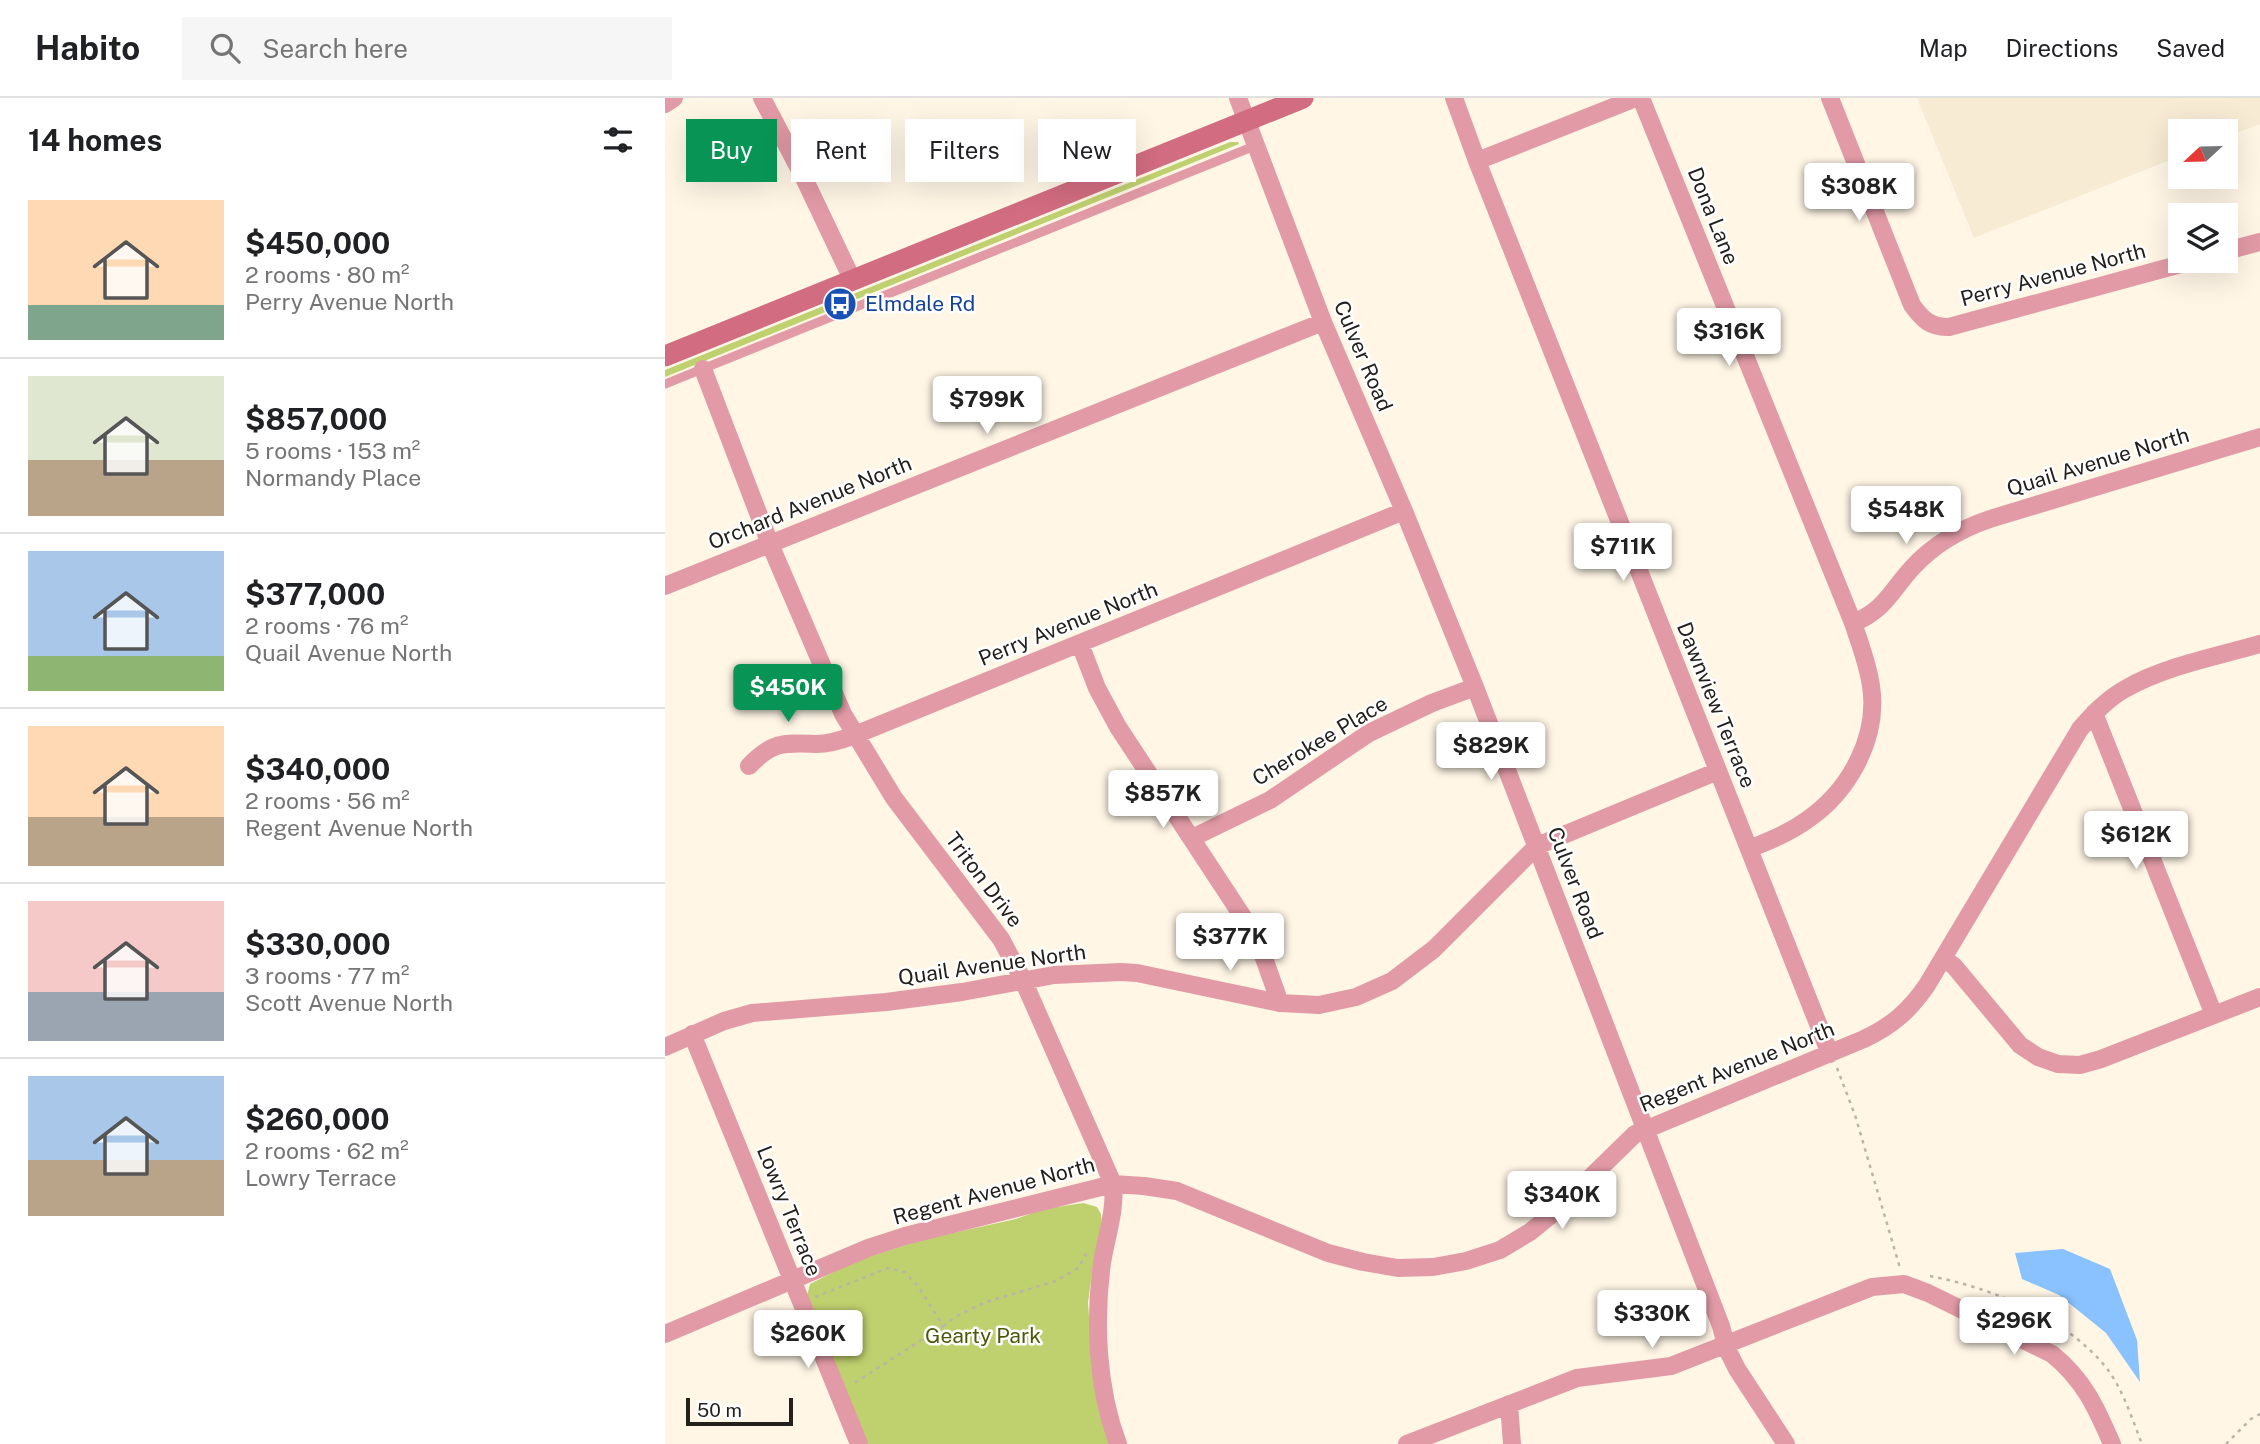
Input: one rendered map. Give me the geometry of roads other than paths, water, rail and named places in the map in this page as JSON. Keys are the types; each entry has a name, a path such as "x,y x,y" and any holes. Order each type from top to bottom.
{"street":[{"path":"665,104 674,98"},
{"path":"762,98 852,279"},
{"name":"Culver Road","path":"1238,98 1323,322 1404,511 1475,687 1726,1344 1737,1370 1786,1444"},
{"path":"665,356 1303,98"},
{"name":"Dawnview Terrace","path":"1454,98 1833,1059"},
{"path":"1477,161 1636,98"},
{"name":"Dona Lane","path":"1641,98 1853,623"},
{"name":"Perry Avenue North","path":"1830,98 1912,305 1926,323 1949,327 2168,268"},
{"path":"2238,248 2260,242"},
{"name":"Orchard Avenue North","path":"665,586 1323,322"},
{"name":"Triton Drive","path":"703,369 770,544 823,670 855,736 894,798 1002,939 1023,980 1113,1184 1110,1224 1099,1287 1097,1327 1105,1393 1118,1444"},
{"name":"Quail Avenue North","path":"1853,623 1880,608 1911,569 1934,547 1960,529 2260,437"},
{"name":"Perry Avenue North","path":"749,766 760,754 777,745 835,742 855,736 1404,511"},
{"path":"1749,849 1787,833 1822,809 1859,761 1872,715 1872,688 1853,623"},
{"path":"1080,644 1097,688 1118,727 1260,947 1280,1003"},
{"name":"Regent Avenue North","path":"665,1334 794,1282 828,1264 905,1237 1113,1184 1178,1191 1328,1253 1398,1268 1433,1267 1466,1261 1500,1250 1557,1210 1635,1134 1833,1059 1884,1030 1916,1002 2080,730 2095,713 2122,690 2148,677 2260,645"},
{"name":"Cherokee Place","path":"1192,838 1270,800 1370,733 1433,703 1475,687"},
{"path":"2095,713 2214,1015"},
{"name":"Quail Avenue North","path":"665,1047 724,1021 752,1013 886,1002 962,992 1054,975 1122,972 1155,976 1280,1003 1319,1005 1356,997 1392,981 1434,949 1537,846 1718,771"},
{"path":"1943,958 1954,966 2020,1045 2038,1057 2058,1064 2080,1065 2101,1059 2260,997"},
{"name":"Lowry Terrace","path":"692,1034 859,1444"},
{"path":"1407,1444 1577,1378 1671,1366 1902,1277 1928,1293 2052,1354 2069,1368 2083,1385 2094,1402 2112,1444"},
{"path":"1509,1404 1512,1444"}],"lane":[{"path":"665,384 1257,145"}],"water":[{"path":"2063,1249 2110,1269 2137,1340 2140,1382 2106,1333 2059,1295 2022,1279 2015,1253"}],"place":[{"name":"Elmdale Rd","path":"840,304"}],"park label":[{"name":"Gearty Park","path":"983,1336"}]}
